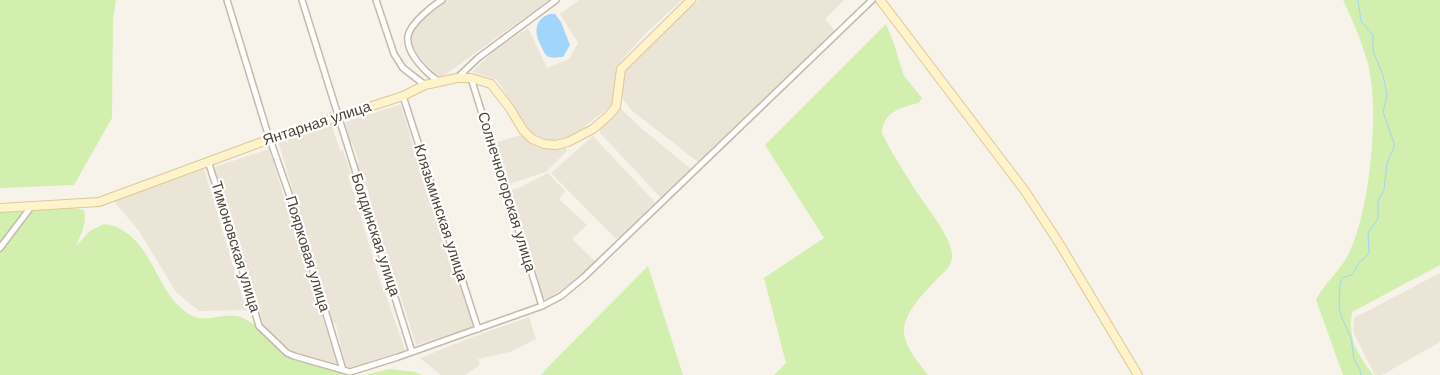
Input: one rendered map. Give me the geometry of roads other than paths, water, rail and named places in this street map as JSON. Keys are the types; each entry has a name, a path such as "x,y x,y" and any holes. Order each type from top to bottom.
{"street":[{"name":"Поярковая улица","path":"227,0 266,128 295,211 343,370"},
{"name":"Болдинская улица","path":"302,0 412,352"},
{"path":"376,0 394,54 403,68 425,86"},
{"path":"441,82 429,75 419,63 408,44 407,37 413,26 424,14 442,0"},
{"path":"457,78 478,58 556,0"},
{"name":"Янтарная улица","path":"0,208 99,202 270,139 403,96 425,86 457,78 471,78 490,84 498,92 523,130 532,139 544,144 556,145 578,138 600,124 616,107 621,69 691,0"},
{"path":"343,370 350,372 412,352 542,306 561,296 584,277 872,0"},
{"path":"880,0 1025,191 1059,243 1138,375"},
{"name":"Солнечногорская улица","path":"471,78 542,306"},
{"name":"Клязьминская улица","path":"403,96 478,329"},
{"name":"Тимоновская улица","path":"208,161 259,326 287,352 294,356 343,370"},
{"path":"0,248 31,207"}],"water":[{"path":"550,14 555,14 561,22 570,45 563,57 553,58 547,56 537,36 538,23"}],"waterway":[{"path":"1358,0 1361,21 1373,35 1373,51 1383,75 1387,95 1383,112 1394,143 1394,148 1387,163 1384,190 1378,201 1378,219 1368,233 1369,252 1359,262 1353,274 1342,278 1340,284 1339,308 1351,338 1354,359 1361,375"}]}
